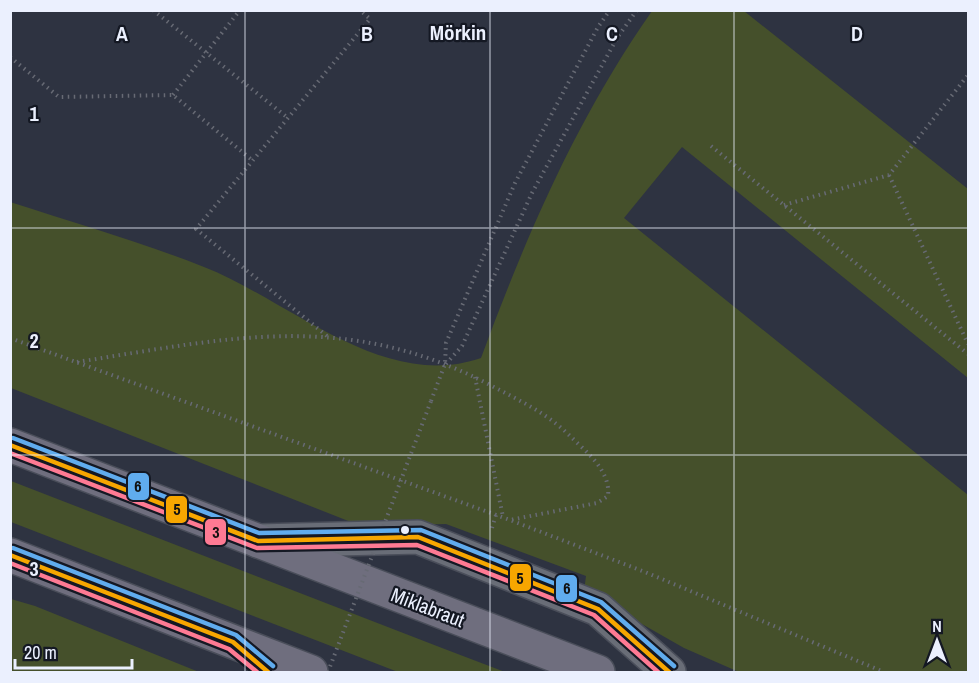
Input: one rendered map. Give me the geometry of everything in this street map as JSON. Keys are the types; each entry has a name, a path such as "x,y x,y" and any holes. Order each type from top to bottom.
{"highway":[{"name":"Miklabraut","path":"10,445 598,672"},
{"path":"10,555 311,672"}],"lane":[{"name":"Miklabraut","path":"258,541 418,537 598,609 669,672"},
{"path":"233,642 268,672"}],"path":[{"path":"153,10 288,118"},
{"path":"173,95 240,10"},
{"path":"327,336 196,229 370,19 360,10"},
{"path":"446,364 446,343 515,183 598,27 610,10"},
{"path":"328,672 446,364 462,346 532,193 617,38 637,10"},
{"path":"10,57 59,97 173,95 252,160"},
{"path":"784,205 889,175 969,75"},
{"path":"711,146 969,354"},
{"path":"889,175 969,344"},
{"path":"77,362 226,338 276,335 327,336 388,346 446,364 549,416 598,464 609,485 608,496 597,503 510,520"},
{"path":"10,338 503,517 645,572 884,672"},
{"path":"475,377 503,517"}],"green space":[{"path":"652,11 744,11 968,189 968,378 682,147 624,218 968,495 968,672 739,672 684,648 584,591 586,576 446,524 361,526 11,388 10,202 204,267 338,338 373,353 408,363 444,365 481,358 516,267 555,179 600,93"},
{"path":"11,481 505,672 398,672 11,522"},
{"path":"11,599 35,606 199,672 11,672"}],"transit line":[{"name":"6","path":"13,438 259,533 421,530 601,602 674,666"},
{"name":"5","path":"10,445 258,541 418,537 598,609 669,672"},
{"name":"3","path":"10,453 257,548 417,545 594,615 658,672"},
{"name":"6","path":"13,548 236,635 273,666"},
{"name":"5","path":"10,555 233,642 268,672"},
{"name":"3","path":"10,563 229,649 257,672"}],"district":[{"name":"Mörkin","path":"458,32"}]}
